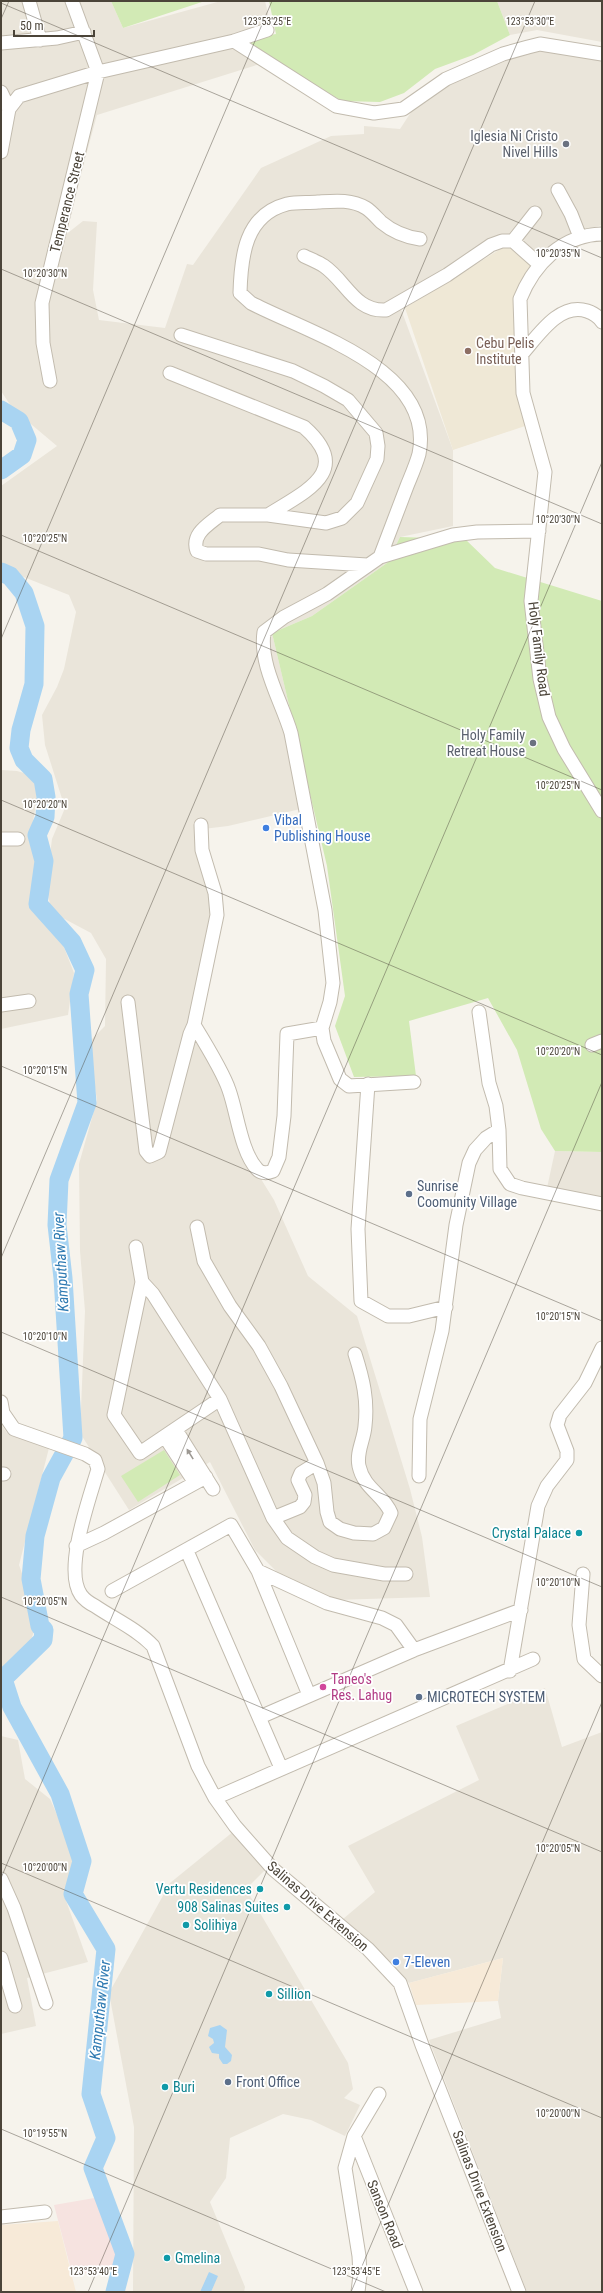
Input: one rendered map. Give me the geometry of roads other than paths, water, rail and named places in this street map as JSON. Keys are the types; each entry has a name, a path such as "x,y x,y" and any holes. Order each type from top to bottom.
{"street":[{"path":"30,1 40,40"},
{"path":"72,1 98,72"},
{"path":"1,152 9,109 19,96 98,72 234,42 267,30"},
{"path":"1,44 57,38 84,32"},
{"path":"234,42 336,106 374,113 403,109 446,79 503,54 528,47 540,44 602,54"},
{"name":"Temperance Street","path":"50,381 45,362 42,303 98,72"},
{"path":"1,92 9,109"},
{"path":"558,190 571,214 580,237"},
{"path":"380,557 418,455 419,426 416,412 395,385 360,356 349,349 251,303 240,293 241,269 247,240 259,218 276,208 288,204 344,200 366,208 386,226 404,236 420,239"},
{"path":"513,242 535,214"},
{"name":"Holy Family Road","path":"602,234 580,237 559,248 540,265 525,286 520,299 523,393 545,472 531,601 540,679 549,717 564,749 602,811"},
{"path":"304,256 325,266 365,307 376,310 386,310 447,275 491,245 502,241 513,242 540,265"},
{"path":"521,355 561,313 579,308 590,312 602,322"},
{"path":"181,335 227,348 292,371 324,386 348,400 376,433 378,446 377,459 357,503 342,518 326,523 268,515 220,515 197,535 195,544 197,551 206,554 259,554 288,560 367,565"},
{"path":"170,374 304,427 316,438 326,454 325,468 318,480 304,492 268,515"},
{"path":"414,1082 349,1086 340,1079 324,1041 322,1028 330,1002 333,983 322,885 291,734 285,714 274,692 262,642 264,632 271,626 327,594 380,557 453,535 477,532 539,531"},
{"path":"128,1002 146,1151 150,1156 159,1152 190,1034 194,1025 217,915 215,893 202,850 202,826"},
{"path":"1,839 18,839"},
{"path":"1,1005 29,1001"},
{"path":"479,1012 489,1083 496,1106 499,1130 500,1169 510,1184 522,1188 602,1204"},
{"path":"194,1025 229,1089 247,1150 257,1169 268,1173 273,1170 279,1157 284,1116 287,1034 322,1028"},
{"path":"368,1084 358,1229 361,1301 388,1316 409,1316 446,1307"},
{"path":"419,1476 420,1419 446,1307 456,1225 469,1163 475,1150 486,1138 499,1130"},
{"path":"197,1227 204,1261 230,1306 258,1346 282,1386 317,1463 324,1483 327,1512 330,1522 340,1528 354,1533 373,1534 384,1528 389,1521 391,1513 383,1499 371,1490 359,1467 357,1456 365,1427 366,1392 356,1354"},
{"path":"136,1247 142,1282 114,1416 140,1453 220,1399"},
{"path":"142,1282 153,1294 220,1399 274,1518 287,1538 315,1557 333,1565 384,1574 406,1574"},
{"path":"510,1671 538,1506 547,1486 567,1460 566,1451 556,1425 560,1415 585,1383 602,1348"},
{"name":"Salinas Drive Extension","path":"1,1402 3,1413 14,1429 85,1454 95,1460 98,1469 76,1546 77,1580 80,1594 94,1606 146,1638 153,1646 198,1766 215,1798 235,1826 273,1869 368,1949 400,1983 422,2045 520,2292"},
{"path":"176,1430 200,1480"},
{"path":"165,1437 200,1480 213,1489"},
{"path":"274,1518 300,1507 304,1502 305,1495 298,1480 301,1473 317,1463"},
{"path":"76,1546 200,1480"},
{"path":"112,1591 187,1551 231,1525 258,1571 309,1695"},
{"path":"187,1551 281,1768"},
{"path":"258,1571 327,1603 382,1618 396,1625 414,1650"},
{"path":"583,1574 579,1625 584,1659 602,1676"},
{"path":"260,1717 414,1650 521,1610"},
{"path":"215,1798 281,1768 510,1671 533,1659"},
{"path":"1,1879 17,1915 46,2003"},
{"path":"1,1958 15,2006"},
{"path":"358,2292 360,2275 359,2256 345,2168 354,2136 379,2094"},
{"name":"Sanson Road","path":"354,2136 416,2292"},
{"path":"1,2217 45,2212"}],"water":[{"path":"220,2025 227,2030 225,2047 232,2055 231,2061 227,2064 223,2064 219,2058 219,2054 212,2053 209,2047 214,2043 213,2039 208,2036 210,2028"},
{"path":"209,2272 218,2276 211,2292 200,2292"}],"waterway":[{"name":"Kamputhaw River","path":"1,410 19,421 27,440 22,455 1,470"},
{"name":"Kamputhaw River","path":"1,572 10,576 24,593 35,626 34,684 21,730 19,748 24,760 43,779 46,797 45,817 37,835 44,861 38,904 72,942 85,970 79,994 87,1103 59,1180 57,1225 63,1278 73,1438 51,1478 35,1536 31,1579 40,1626 44,1630 43,1640 3,1679 12,1707 60,1794 82,1861 73,1894 106,1949 91,2094 106,2138 93,2168 125,2254 115,2292"}],"place":[{"name":"Iglesia Ni Cristo Nivel Hills","path":"566,144"},
{"name":"Cebu Pelis Institute","path":"468,351"},
{"name":"Holy Family Retreat House","path":"533,743"},
{"name":"Vibal Publishing House","path":"266,828"},
{"name":"Sunrise Coomunity Village","path":"409,1194"},
{"name":"Crystal Palace","path":"579,1533"},
{"name":"Taneo's Res. Lahug","path":"323,1687"},
{"name":"MICROTECH SYSTEM","path":"419,1697"},
{"name":"Vertu Residences","path":"260,1889"},
{"name":"908 Salinas Suites","path":"287,1907"},
{"name":"Solihiya","path":"186,1925"},
{"name":"7-Eleven","path":"396,1962"},
{"name":"Sillion","path":"269,1994"},
{"name":"Front Office","path":"228,2082"},
{"name":"Buri","path":"165,2087"},
{"name":"Gmelina","path":"167,2258"}]}
